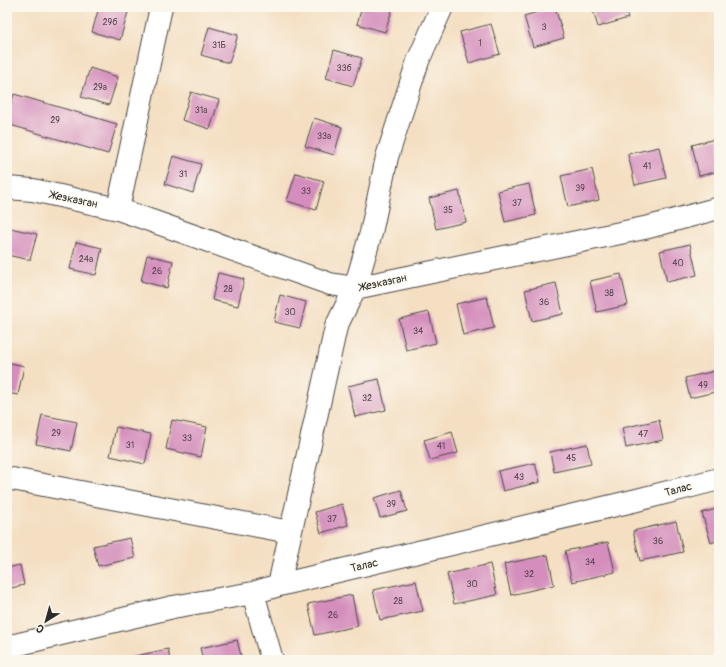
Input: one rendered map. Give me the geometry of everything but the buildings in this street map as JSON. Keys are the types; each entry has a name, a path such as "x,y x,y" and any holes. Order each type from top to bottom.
{"street":[{"path":"118,209 161,7"},
{"path":"279,585 336,327 355,288 371,233 387,157 418,61 442,7"},
{"name":"Жезказган","path":"7,188 33,190 118,209 330,284 355,288 649,227 719,208"},
{"path":"7,478 290,532"},
{"name":"Талас","path":"7,647 173,607 253,593 279,585 629,502 719,478"},
{"path":"253,593 272,660"}]}
